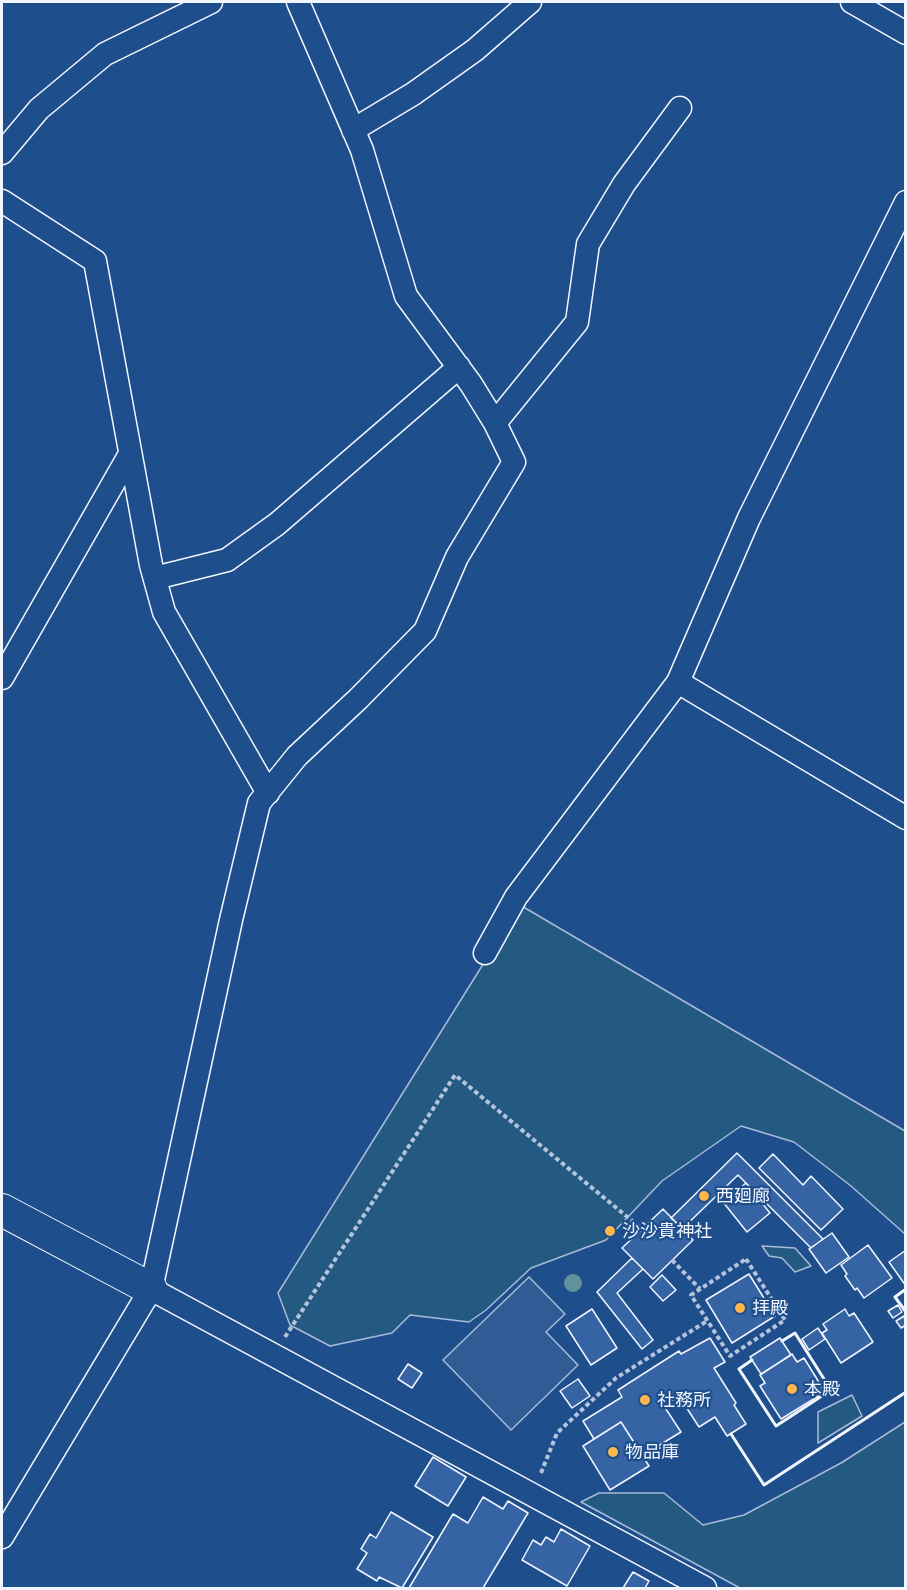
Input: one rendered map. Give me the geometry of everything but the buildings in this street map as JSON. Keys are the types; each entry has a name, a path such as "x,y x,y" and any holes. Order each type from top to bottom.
{"street":[{"path":"2,153 39,109 105,54 211,2"},
{"path":"2,1537 151,1289 231,920 259,803 297,756 350,707 425,631 457,556 514,462 495,423 459,367 406,296 362,150 298,2"},
{"path":"352,130 413,94 475,50 531,2"},
{"path":"852,2 906,33"},
{"path":"495,423 577,322 588,244 624,184 680,108"},
{"path":"2,201 95,261 130,454 164,612 268,794"},
{"path":"485,953 516,897 678,682 749,518 906,202"},
{"path":"155,578 227,560 277,524 459,367"},
{"path":"2,678 130,454"},
{"path":"678,682 906,818"},
{"path":"2,1210 275,1354 531,1496 705,1588"}],"path":[{"path":"275,1354 455,1075 633,1219 642,1229"},
{"path":"746,1259 785,1320 730,1356 707,1322 691,1295 746,1259"},
{"path":"672,1260 700,1289"},
{"path":"531,1496 557,1433 616,1378 707,1322"}],"shaded area":[{"path":"520,905 905,1131 905,1234 851,1186 794,1142 741,1126 662,1181 606,1240 531,1268 486,1310 469,1322 410,1315 392,1333 330,1346 290,1325 278,1293"},
{"path":"762,1246 795,1248 811,1266 795,1272 782,1258 769,1256"},
{"path":"529,1277 565,1314 546,1332 578,1365 511,1430 443,1360"},
{"path":"852,1395 862,1416 818,1443 818,1412"},
{"path":"905,1422 905,1588 740,1588 581,1502 599,1493 664,1493 703,1525 744,1515 841,1463"}],"wall":[{"path":"906,1289 895,1297 906,1312"},
{"path":"752,1360 739,1369 776,1426 831,1390 795,1333 782,1341"},
{"path":"731,1434 764,1485 906,1392"}],"place":[{"name":"西廻廊","path":"704,1196"},
{"name":"沙沙貴神社","path":"610,1231"},
{"name":"拝殿","path":"740,1308"},
{"name":"本殿","path":"792,1389"},
{"name":"社務所","path":"645,1400"},
{"name":"物品庫","path":"613,1452"}]}
